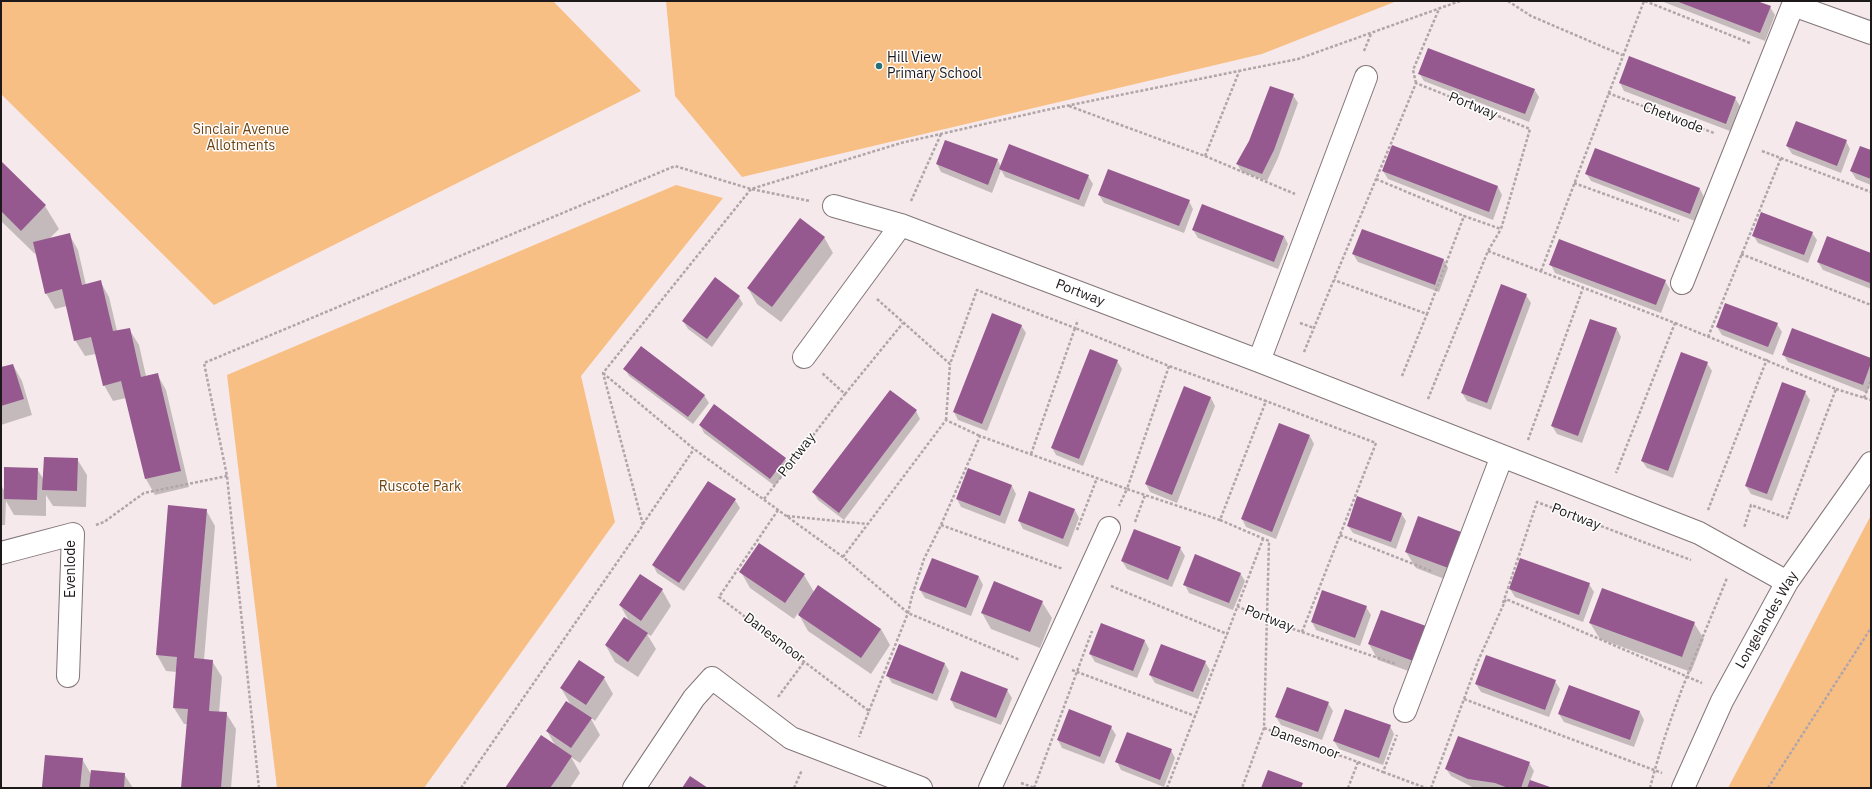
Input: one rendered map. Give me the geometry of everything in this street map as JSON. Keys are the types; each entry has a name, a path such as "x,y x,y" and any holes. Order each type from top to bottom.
{"street":[{"path":"1682,283 1793,5 1871,33"},
{"path":"1258,361 1366,77"},
{"name":"Portway","path":"834,206 900,225 1258,361 1606,496 1699,533 1787,582"},
{"path":"804,357 900,225"},
{"path":"1405,712 1454,581 1511,459"},
{"name":"Longelandes Way","path":"1683,788 1722,701 1787,582 1871,463"},
{"path":"990,788 1109,528"},
{"name":"Evenlode","path":"1,553 73,534 68,676"},
{"path":"634,788 694,698 712,678 791,738 922,788"}],"path":[{"path":"603,373 751,188 901,143 1068,106 1298,59 1460,1"},
{"path":"1508,1 1531,16 1622,55"},
{"path":"1541,271 1622,55 1644,1 1774,52"},
{"path":"1294,375 1416,83 1413,70 1439,9"},
{"path":"1205,156 1239,72"},
{"name":"Portway","path":"1416,83 1530,129 1501,229 1488,251 1419,423"},
{"name":"Chetwode","path":"1608,93 1871,192"},
{"path":"1068,106 1205,156 1318,203"},
{"path":"900,225 941,134"},
{"path":"1708,336 1781,158"},
{"path":"259,788 227,476 204,363 675,166 751,188 834,206"},
{"path":"1376,179 1464,216 1501,229"},
{"path":"1574,183 1703,230"},
{"path":"1402,376 1464,216"},
{"path":"1488,251 1767,359 1836,389 1871,400"},
{"path":"1741,254 1871,305"},
{"path":"1334,280 1427,314"},
{"path":"844,557 946,420 950,364 858,283"},
{"path":"1511,459 1583,288"},
{"name":"Portway","path":"950,364 977,290 1169,366 1376,443 1302,632"},
{"path":"1031,454 1087,296"},
{"name":"Portway","path":"764,499 903,322"},
{"path":"1606,496 1674,323"},
{"path":"804,357 845,394"},
{"path":"1699,533 1767,359"},
{"path":"1109,528 1127,489 1169,366"},
{"path":"603,373 694,449 844,557 908,613 1046,666 1077,672 1195,716"},
{"path":"603,373 643,525"},
{"path":"1864,398 1871,380"},
{"path":"1650,788 1654,771 1687,677 1737,554 1751,505 1787,518 1836,389"},
{"path":"1220,520 1266,401"},
{"path":"946,420 980,436 1127,489 1220,520 1269,541 1264,728"},
{"path":"850,761 908,613 924,559 941,525 980,436"},
{"path":"461,788 694,449"},
{"path":"73,534 104,522 144,493 227,476"},
{"path":"1075,537 1097,478"},
{"path":"1134,523 1145,495"},
{"name":"Portway","path":"1498,617 1537,502 1692,560"},
{"name":"Danesmoor","path":"778,510 719,597 869,711"},
{"path":"786,516 868,524"},
{"path":"941,525 1087,577"},
{"path":"1340,534 1454,581"},
{"path":"1167,788 1263,538"},
{"path":"1112,579 1109,586 1227,634"},
{"name":"Portway","path":"1431,788 1478,661 1506,599 1687,677"},
{"name":"Portway","path":"1237,606 1267,620 1420,672"},
{"path":"1768,788 1871,628"},
{"path":"1034,788 1093,629"},
{"path":"763,717 804,662"},
{"path":"1464,699 1654,771"},
{"path":"1383,772 1405,712"},
{"name":"Danesmoor","path":"1242,788 1264,728 1358,762 1348,788"},
{"path":"1358,762 1426,788"}],"green space":[{"name":"Sinclair Avenue Allotments","path":"1,1 553,1 641,91 214,305 1,94"},
{"name":"Hill View Primary School","path":"666,1 1397,1 1262,54 742,177 675,96"},
{"name":"Ruscote Park","path":"676,185 723,198 581,376 615,522 424,788 277,788 227,375"},
{"path":"1871,516 1871,788 1728,788 1870,517"}],"building":[{"path":"1676,1 1757,1 1771,6 1760,33"},
{"path":"1428,48 1535,89 1525,114 1418,74"},
{"path":"1629,56 1736,97 1726,124 1619,83"},
{"path":"1270,86 1294,94 1274,150 1262,174 1236,164 1249,141"},
{"path":"1796,121 1847,140 1837,166 1786,146"},
{"path":"945,140 998,159 988,185 936,164"},
{"path":"1009,144 1089,175 1079,200 999,169"},
{"path":"1392,145 1498,186 1489,212 1382,171"},
{"path":"1860,146 1871,150 1871,179 1850,171"},
{"path":"1595,148 1700,188 1690,214 1585,174"},
{"path":"1,161 46,205 21,231 1,211"},
{"path":"1108,169 1190,200 1179,226 1098,195"},
{"path":"1202,204 1284,236 1274,262 1192,230"},
{"path":"1761,212 1813,232 1804,255 1752,236"},
{"path":"800,218 825,237 772,307 747,288"},
{"path":"1362,229 1444,259 1435,285 1352,254"},
{"path":"70,233 82,285 101,280 113,331 130,328 141,377 158,373 181,471 145,479 121,381 103,386 91,337 74,341 62,289 45,294 33,242"},
{"path":"1827,236 1871,253 1870,283 1817,262"},
{"path":"1559,239 1666,280 1656,305 1549,265"},
{"path":"715,277 740,296 707,339 682,321"},
{"path":"1501,284 1527,294 1487,403 1461,393"},
{"path":"1725,303 1778,323 1768,347 1716,327"},
{"path":"992,313 1022,325 982,424 953,412"},
{"path":"1590,319 1617,328 1578,436 1551,426"},
{"path":"1792,328 1871,358 1871,363 1863,385 1782,355"},
{"path":"641,346 705,395 688,417 623,369"},
{"path":"1090,349 1118,360 1079,459 1051,448"},
{"path":"1681,352 1708,362 1668,471 1641,461"},
{"path":"13,364 24,399 1,406 1,367"},
{"path":"1782,382 1806,391 1767,494 1745,486"},
{"path":"1184,386 1211,397 1172,495 1145,484"},
{"path":"890,390 917,410 839,513 812,492"},
{"path":"714,404 786,458 770,479 699,425"},
{"path":"1279,423 1310,435 1272,532 1241,519"},
{"path":"44,457 78,458 77,491 42,490"},
{"path":"4,467 38,468 37,500 4,499"},
{"path":"968,468 1012,485 1000,516 956,499"},
{"path":"708,481 736,499 679,583 652,565"},
{"path":"1029,491 1075,509 1063,539 1018,521"},
{"path":"1357,496 1402,513 1391,542 1347,526"},
{"path":"168,505 207,509 194,658 213,660 209,711 227,712 221,788 181,788 188,709 173,708 177,657 156,655"},
{"path":"1418,516 1464,533 1451,569 1405,552"},
{"path":"1134,529 1181,547 1168,580 1121,561"},
{"path":"759,543 805,574 785,603 739,572"},
{"path":"1195,554 1241,573 1229,603 1183,585"},
{"path":"932,558 979,576 966,608 919,590"},
{"path":"1520,558 1590,583 1579,615 1509,589"},
{"path":"640,574 663,589 641,621 619,605"},
{"path":"994,581 1043,601 1030,632 981,613"},
{"path":"818,585 881,629 861,658 798,615"},
{"path":"1602,588 1695,622 1682,657 1589,623"},
{"path":"1322,590 1367,606 1355,638 1311,622"},
{"path":"1381,610 1429,627 1416,662 1368,644"},
{"path":"624,617 648,633 628,662 605,645"},
{"path":"1101,623 1145,640 1133,671 1089,654"},
{"path":"899,644 945,663 933,694 886,676"},
{"path":"1161,644 1206,661 1193,692 1149,675"},
{"path":"1486,655 1556,680 1545,710 1475,684"},
{"path":"579,660 605,677 586,705 560,688"},
{"path":"961,671 1008,689 996,718 950,700"},
{"path":"1569,685 1640,711 1630,740 1558,714"},
{"path":"1287,687 1329,702 1318,732 1275,717"},
{"path":"566,701 592,718 571,748 546,731"},
{"path":"1069,709 1112,726 1100,757 1057,740"},
{"path":"1345,709 1391,725 1379,758 1333,741"},
{"path":"1127,732 1172,749 1160,780 1115,762"},
{"path":"541,735 572,756 558,777 550,788 505,788"},
{"path":"1458,736 1530,762 1521,788 1508,788 1495,783 1468,779 1445,769"},
{"path":"45,755 83,758 80,788 42,787"},
{"path":"91,770 125,773 124,788 89,788"},
{"path":"1268,770 1303,783 1301,788 1261,788"},
{"path":"690,776 708,788 682,788"},
{"path":"1530,780 1553,788 1527,788"}],"place":[{"name":"Hill View Primary School","path":"879,66"}]}
